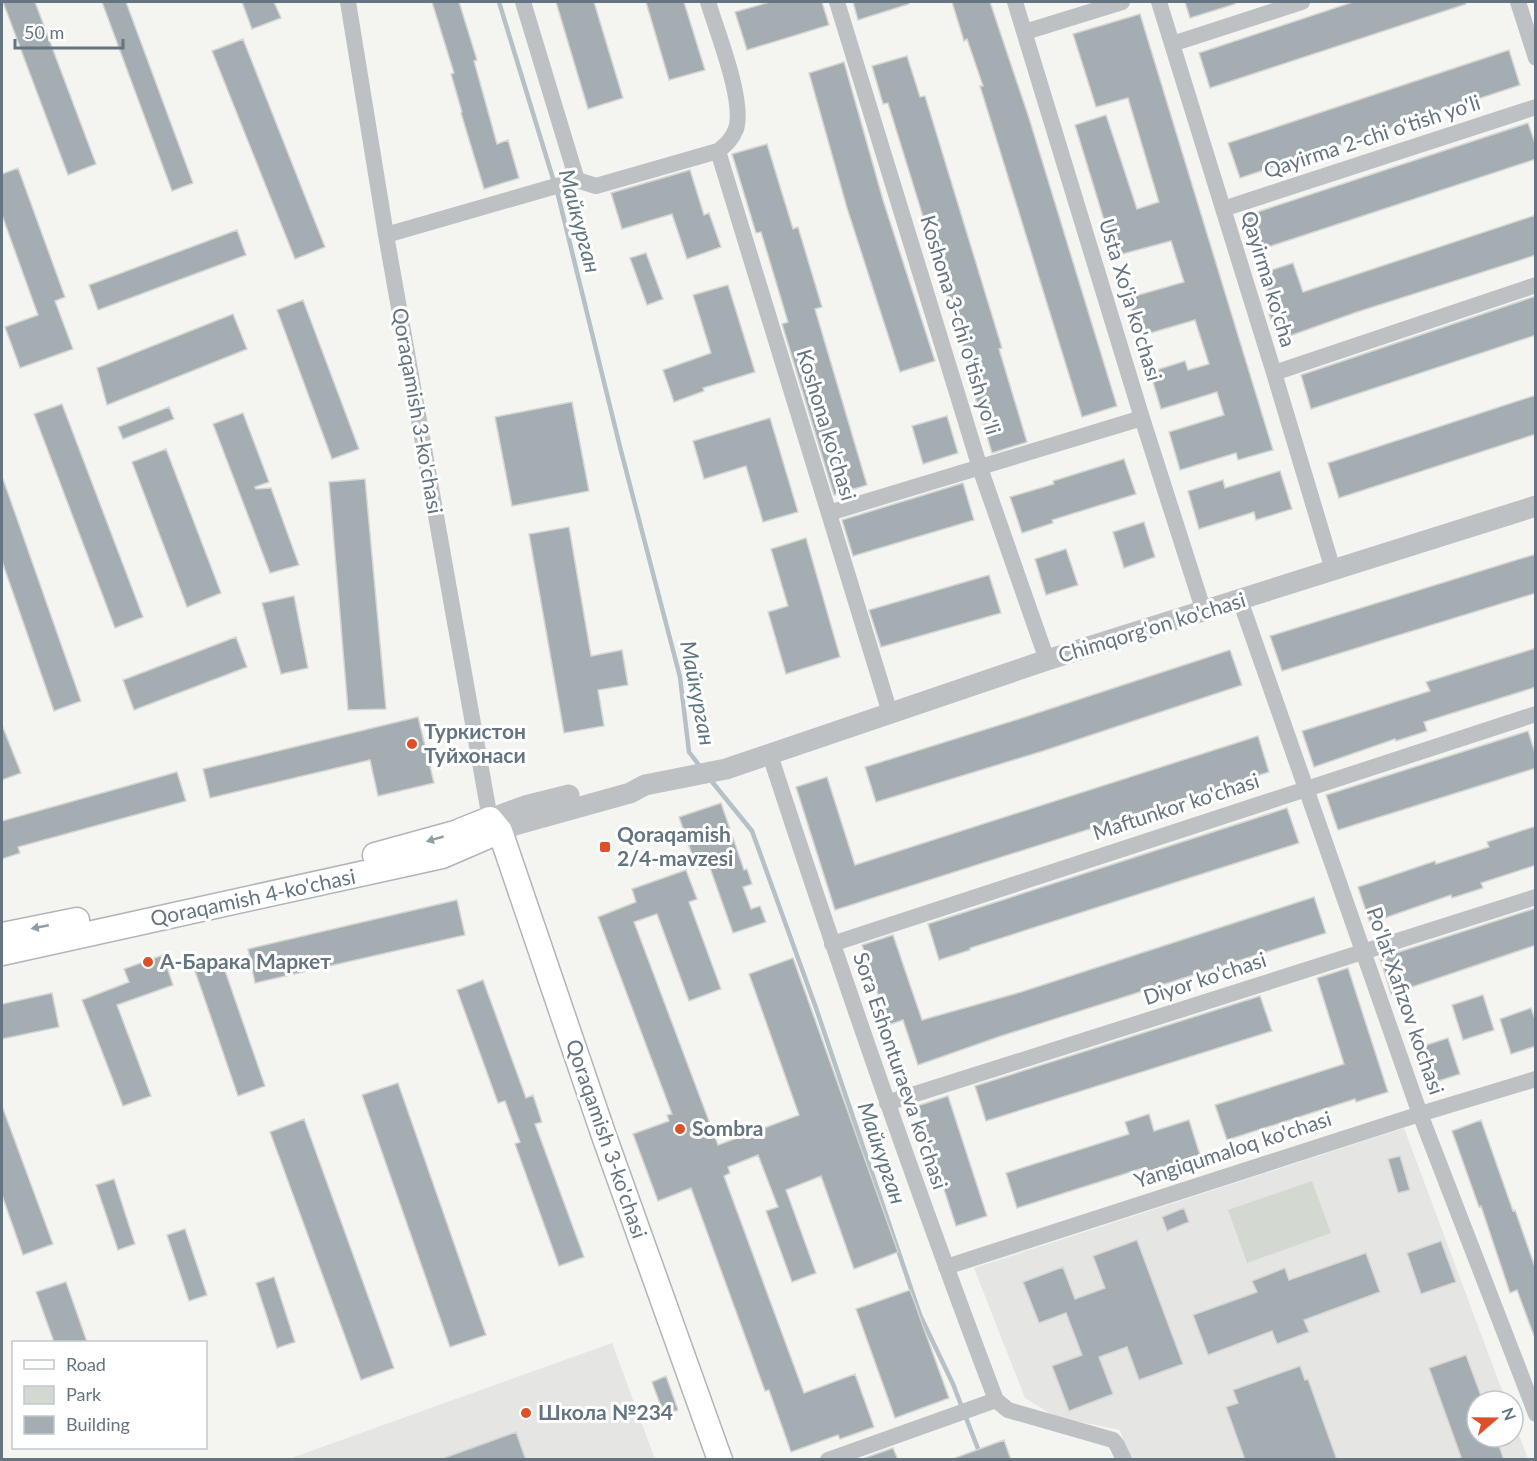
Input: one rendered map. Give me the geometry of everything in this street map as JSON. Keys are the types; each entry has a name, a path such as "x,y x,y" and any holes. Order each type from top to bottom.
{"main road":[{"name":"Qoraqamish 4-ko'chasi","path":"2,935 224,890 398,849 455,833 492,830"},
{"name":"Qoraqamish 4-ko'chasi","path":"2,953 442,856 492,830"},
{"name":"Qoraqamish 3-ko'chasi","path":"492,830 500,873 702,1460"},
{"name":"Qoraqamish 3-ko'chasi","path":"492,830 720,1460"}],"street":[{"name":"Qoraqamish 3-ko'chasi","path":"348,2 386,235 492,830"},
{"path":"523,2 577,180"},
{"path":"386,235 577,180 596,186 718,151 730,142 735,131 738,108 708,2"},
{"name":"Koshona 3-chi o'tish yo'li","path":"837,2 980,468 1047,660"},
{"name":"Usta Xo'ja ko'chasi","path":"1015,2 1142,418 1204,612"},
{"path":"1025,32 1122,2"},
{"name":"Qayirma ko'cha","path":"1159,2 1333,570"},
{"path":"1172,44 1302,2"},
{"path":"1518,2 1536,58"},
{"name":"Qayirma 2-chi o'tish yo'li","path":"1223,209 1536,107"},
{"name":"Koshona ko'chasi","path":"718,151 890,713"},
{"path":"1274,373 1536,285"},
{"path":"829,513 1142,418"},
{"name":"Chimqorg'on ko'chasi","path":"492,830 630,793 645,785 704,775 770,755 1047,660 1536,506"},
{"name":"Po'lat Xafizov kochasi","path":"1240,600 1420,1114 1536,1414"},
{"name":"Maftunkor ko'chasi","path":"832,944 1536,714"},
{"name":"Sora Eshonturaeva ko'chasi","path":"770,755 887,1103 996,1400"},
{"name":"Diyor ko'chasi","path":"887,1103 1536,897"},
{"name":"Yangiqumaloq ko'chasi","path":"946,1267 1420,1114 1536,1079"},
{"path":"828,1460 996,1400 1008,1410 1113,1440 1124,1460"}],"shaded area":[{"path":"1404,1128 1502,1389 1465,1389 1465,1449 1524,1449 1528,1459 1130,1459 1120,1430 1056,1417 1025,1398 974,1268"},
{"name":"Школа №234","path":"612,1343 655,1459 286,1460"}],"green space":[{"path":"1312,1181 1331,1233 1247,1263 1228,1210"}],"building":[{"path":"3,2 35,2 96,164 68,175"},
{"path":"102,2 126,2 193,183 172,191"},
{"path":"242,2 274,2 281,18 252,29"},
{"path":"432,2 459,2 477,60 474,61 497,144 508,140 519,178 484,189 461,113 451,74 454,73"},
{"path":"556,2 594,2 623,98 588,109"},
{"path":"646,2 684,2 705,70 669,80"},
{"path":"770,2 822,2 829,25 747,50 735,12"},
{"path":"853,2 909,2 909,4 858,20"},
{"path":"952,2 990,2 1029,118 1117,406 1082,417 980,86 983,86 967,39 964,41"},
{"path":"1185,2 1235,2 1235,4 1190,18"},
{"path":"1353,2 1465,2 1466,4 1210,88 1199,53"},
{"path":"1140,14 1273,450 1238,460 1236,453 1180,470 1169,432 1224,415 1217,392 1161,409 1150,372 1185,361 1188,370 1209,364 1195,320 1140,336 1128,298 1184,282 1171,241 1115,256 1075,125 1106,115 1137,209 1159,202 1128,98 1096,107 1073,34"},
{"path":"243,39 325,247 295,259 212,51"},
{"path":"1509,50 1520,85 1240,178 1228,143"},
{"path":"907,56 920,97 925,96 1002,348 999,349 1027,442 992,453 967,370 970,369 888,103 883,104 872,66"},
{"path":"844,62 883,200 935,361 900,372 847,208 809,73"},
{"path":"1528,123 1536,146 1536,159 1253,252 1242,217"},
{"path":"767,144 793,229 798,227 822,307 815,309 867,485 834,495 782,324 788,322 761,232 756,233 732,154"},
{"path":"18,168 65,297 55,301 73,349 20,368 5,327 38,315 2,215 2,174"},
{"path":"690,170 704,215 709,213 721,247 687,259 672,214 622,229 611,193"},
{"path":"1536,215 1536,255 1357,312 1278,340 1269,314 1274,312 1262,273 1293,263 1303,292"},
{"path":"237,230 246,255 98,310 89,285"},
{"path":"646,253 663,299 647,305 630,258"},
{"path":"728,285 755,372 703,388 704,391 674,402 663,370 711,353 693,295"},
{"path":"1536,296 1536,335 1311,409 1301,375"},
{"path":"303,300 359,449 332,459 277,310"},
{"path":"233,314 247,349 107,405 97,368"},
{"path":"1536,395 1536,434 1339,498 1328,463"},
{"path":"572,402 589,491 512,506 495,417"},
{"path":"62,404 143,617 115,628 34,414"},
{"path":"169,407 174,419 123,439 118,427"},
{"path":"243,413 269,482 255,487 256,489 271,488 299,565 270,573 213,424"},
{"path":"947,416 958,453 923,464 912,426"},
{"path":"770,418 798,512 763,522 746,466 704,479 693,441"},
{"path":"166,449 221,593 187,607 132,462"},
{"path":"1124,459 1136,494 1052,520 1053,523 1022,533 1010,497"},
{"path":"1280,471 1292,509 1256,520 1254,512 1199,529 1188,491 1223,480 1225,488"},
{"path":"2,479 81,701 54,711 2,561"},
{"path":"365,479 386,709 348,710 329,482"},
{"path":"963,483 974,520 853,556 842,520"},
{"path":"1144,522 1155,557 1124,568 1113,532"},
{"path":"569,527 591,656 622,650 628,685 598,690 604,726 564,733 529,534"},
{"path":"806,538 840,657 786,674 768,612 788,606 771,549"},
{"path":"1066,549 1078,585 1046,595 1035,559"},
{"path":"1536,554 1536,593 1282,671 1270,636"},
{"path":"989,575 1001,613 881,647 869,610"},
{"path":"294,596 308,668 281,674 262,603"},
{"path":"236,637 247,667 134,710 123,680"},
{"path":"1536,648 1536,687 1424,722 1427,731 1396,741 1395,739 1314,767 1302,731 1430,691 1426,682"},
{"path":"1230,650 1242,685 1043,751 876,802 865,767"},
{"path":"418,717 434,783 378,796 370,760 210,798 203,769"},
{"path":"2,725 21,773 2,780"},
{"path":"1528,731 1536,756 1536,768 1338,830 1326,795"},
{"path":"1258,736 1269,772 835,910 796,787 827,777 855,865"},
{"path":"177,772 186,801 18,847 20,853 2,859 2,821"},
{"path":"721,803 744,870 747,869 752,884 743,887 751,909 760,906 766,922 733,933 709,865 697,869 679,817"},
{"path":"1287,808 1299,843 970,948 970,950 939,960 928,924"},
{"path":"1536,826 1536,865 1481,883 1483,888 1452,898 1451,895 1370,923 1358,887 1435,861 1436,864 1489,847 1487,842"},
{"path":"686,870 697,899 689,902 721,989 689,1001 657,914 634,922 718,1145 799,1115 749,974 793,958 898,1252 854,1269 821,1176 786,1190 816,1273 792,1282 766,1211 778,1207 758,1155 728,1167 730,1173 724,1176 804,1393 855,1374 874,1427 840,1439 838,1435 791,1452 769,1390 765,1391 691,1188 658,1201 633,1134 669,1121 667,1115 672,1114 598,917 636,902 632,889"},
{"path":"1314,897 1326,933 1001,1036 918,1065 903,1020 888,1025 862,945 893,935 922,1020 1021,992"},
{"path":"457,900 465,935 255,983 248,949"},
{"path":"1536,908 1536,945 1391,994 1380,958"},
{"path":"163,955 173,985 117,1005 151,1096 123,1106 82,1000 129,982 124,969"},
{"path":"222,962 265,1086 238,1096 195,971"},
{"path":"1348,968 1388,1092 1356,1102 1355,1099 1227,1140 1215,1105 1344,1064 1317,978"},
{"path":"483,980 526,1098 533,1095 542,1122 535,1124 584,1257 559,1266 515,1144 520,1142 505,1101 498,1103 457,990"},
{"path":"52,993 59,1027 2,1039 2,1004"},
{"path":"1483,995 1494,1030 1463,1040 1452,1005"},
{"path":"1260,996 1272,1031 986,1121 975,1086"},
{"path":"1531,1008 1536,1022 1536,1046 1511,1054 1500,1019"},
{"path":"1448,1038 1460,1074 1429,1084 1417,1048"},
{"path":"398,1083 486,1335 450,1347 362,1095"},
{"path":"948,1096 987,1216 956,1226 917,1106"},
{"path":"2,1106 53,1244 23,1255 2,1195"},
{"path":"1149,1114 1154,1131 1189,1120 1200,1155 1142,1174 1140,1169 1017,1208 1006,1173 1129,1134 1125,1122"},
{"path":"304,1119 394,1368 361,1380 270,1132"},
{"path":"1481,1120 1536,1270 1536,1336 1534,1336 1517,1290 1510,1293 1481,1206 1479,1207 1452,1131"},
{"path":"1400,1156 1410,1190 1398,1193 1388,1159"},
{"path":"114,1179 135,1244 118,1250 96,1185"},
{"path":"1184,1208 1189,1222 1167,1231 1162,1217"},
{"path":"185,1229 207,1295 189,1301 167,1235"},
{"path":"1137,1240 1183,1364 1139,1380 1127,1347 1099,1357 1113,1394 1069,1411 1052,1366 1082,1355 1066,1313 1039,1323 1023,1282 1063,1267 1075,1299 1105,1288 1093,1256"},
{"path":"1441,1241 1456,1282 1421,1294 1407,1253"},
{"path":"1366,1253 1380,1292 1304,1320 1309,1332 1277,1344 1272,1331 1208,1355 1193,1315 1257,1292 1252,1281 1285,1268 1289,1280"},
{"path":"274,1277 295,1342 277,1348 256,1283"},
{"path":"66,1282 87,1341 54,1341 36,1292"},
{"path":"910,1290 949,1398 895,1418 856,1309"},
{"path":"1466,1355 1479,1389 1465,1389 1465,1449 1500,1449 1504,1460 1462,1460 1429,1368"},
{"path":"1300,1366 1305,1380 1308,1379 1337,1460 1245,1460 1226,1407 1238,1403 1233,1390"},
{"path":"666,1376 678,1410 664,1415 652,1382"},
{"path":"516,1432 526,1460 445,1460 444,1458"},
{"path":"1004,1440 1011,1460 955,1460 955,1458"},
{"path":"893,1448 898,1460 862,1460 862,1459"}],"waterway":[{"name":"Майкурган","path":"499,2 558,195 680,677 689,752 702,769"},
{"name":"Майкурган","path":"709,778 752,831 816,1008 920,1315 953,1384 980,1454"}],"place":[{"name":"Туркистон Туйхонаси","path":"412,744"},
{"name":"Qoraqamish 2/4-mavzesi","path":"605,847"},
{"name":"А-Барака Маркет","path":"148,962"},
{"name":"Sombra","path":"680,1129"},
{"name":"Школа №234","path":"526,1413"}]}
